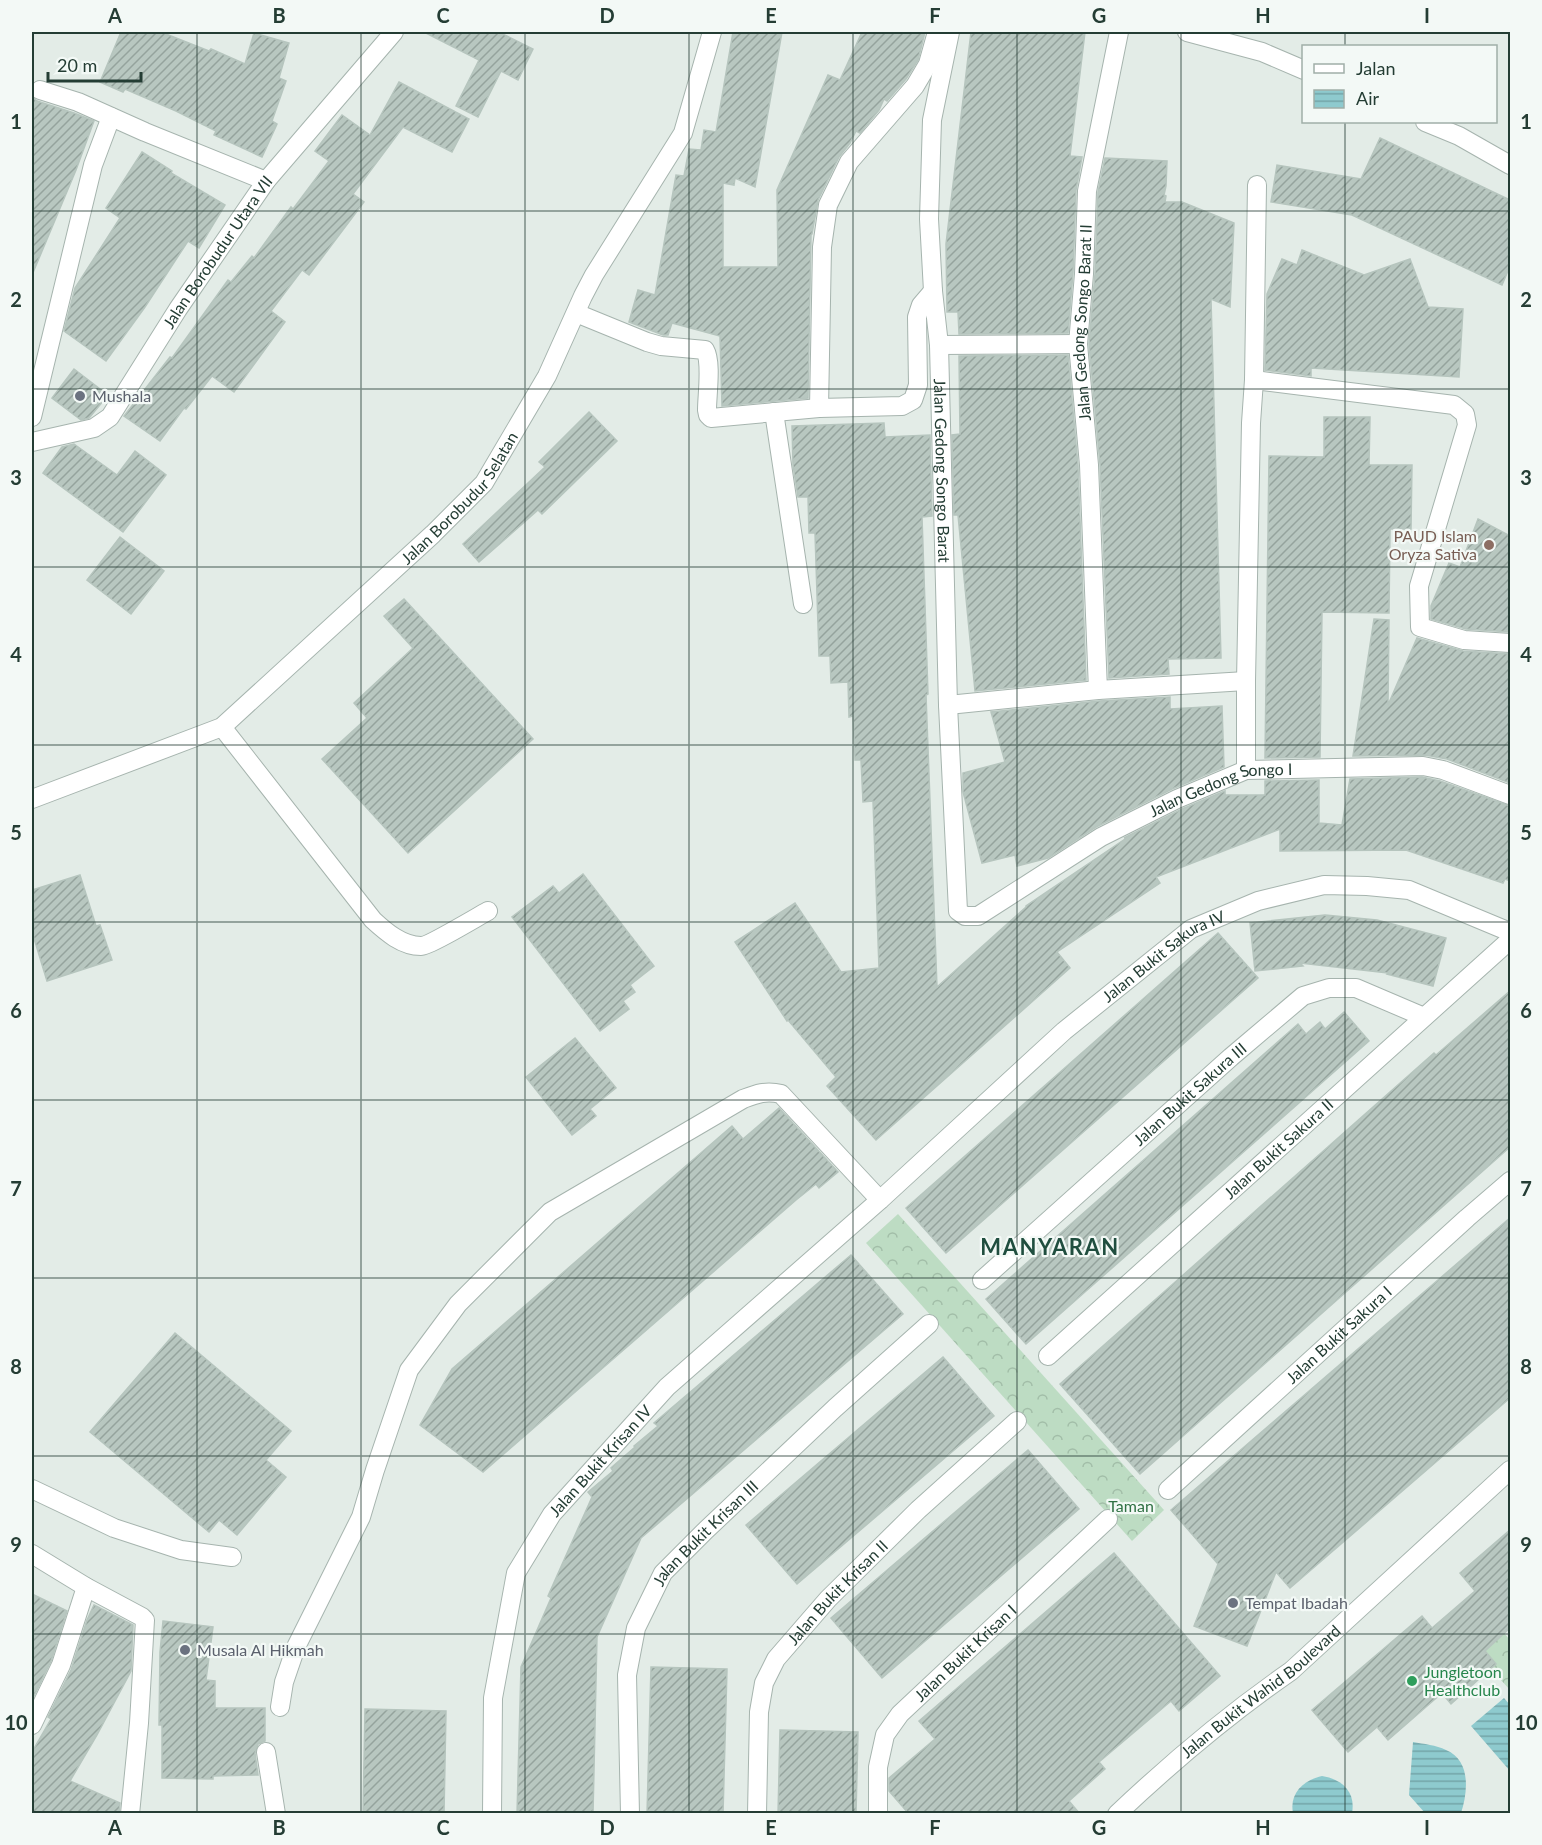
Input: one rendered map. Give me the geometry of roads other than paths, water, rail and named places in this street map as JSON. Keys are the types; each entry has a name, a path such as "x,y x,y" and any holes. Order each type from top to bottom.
{"street":[{"name":"Jalan Borobudur Utara VII","path":"32,442 94,428 110,417 178,309 267,181 394,32"},
{"name":"Jalan Borobudur Selatan","path":"32,799 222,727 433,534 484,483 547,376 594,275 683,133 712,32"},
{"path":"819,408 822,247 828,205 849,162 915,86 928,64 937,32"},
{"name":"Jalan Gedong Songo Barat","path":"950,32 932,120 929,219 939,345 948,705 958,911"},
{"name":"Jalan Gedong Songo Barat II","path":"1098,690 1089,465 1078,344 1084,274 1087,192 1119,32"},
{"path":"1187,32 1262,52 1302,69"},
{"path":"40,90 78,102 144,132 267,181"},
{"path":"32,417 93,165 111,117"},
{"path":"1427,123 1459,136 1510,165"},
{"path":"1246,770 1257,185"},
{"path":"576,313 647,342 661,346 705,350 709,417 819,408 902,406 913,400 918,385 917,317 921,305 933,291"},
{"path":"939,345 1078,344"},
{"path":"1254,380 1454,405 1465,414 1467,425 1419,586 1420,627 1464,640 1510,644"},
{"path":"774,412 802,604"},
{"path":"948,705 1098,690 1246,681"},
{"path":"222,727 373,920 386,932 405,943 423,946 488,911"},
{"name":"Jalan Gedong Songo I","path":"958,911 964,916 978,916 1101,837 1177,799 1246,770 1423,766 1443,770 1510,795"},
{"name":"Jalan Bukit Sakura IV","path":"880,1200 1064,1031 1191,929 1258,901 1324,885 1367,885 1409,890 1510,932"},
{"name":"Jalan Bukit Sakura II","path":"1048,1356 1510,940"},
{"name":"Jalan Bukit Sakura III","path":"982,1280 1129,1147 1303,996 1329,988 1356,988 1424,1017"},
{"path":"280,1707 284,1682 296,1647 361,1517 410,1370 458,1304 550,1212 743,1099 760,1092 780,1094 880,1200"},
{"name":"Jalan Bukit Sakura I","path":"1168,1490 1510,1181"},
{"name":"Jalan Bukit Krisan IV","path":"492,1814 493,1698 516,1573 552,1514 667,1387 880,1200"},
{"name":"Jalan Bukit Krisan III","path":"630,1814 627,1675 636,1628 663,1573 827,1416 929,1324"},
{"name":"Jalan Bukit Krisan II","path":"757,1814 759,1712 764,1683 776,1659 828,1599 918,1510 1017,1421"},
{"name":"Jalan Bukit Wahid Boulevard","path":"1117,1814 1177,1758 1291,1671 1510,1470"},
{"path":"32,1489 114,1528 181,1550 232,1557"},
{"name":"Jalan Bukit Krisan I","path":"878,1814 878,1767 885,1735 900,1714 1108,1519"},
{"path":"32,1554 142,1617 146,1625 134,1813"},
{"path":"32,1725 61,1665 86,1587"},
{"path":"267,1752 276,1814"}],"water":[{"path":"1504,1698 1510,1705 1510,1771 1471,1726"},
{"path":"1413,1742 1442,1748 1460,1761 1466,1777 1461,1813 1425,1813 1409,1795"},
{"path":"1322,1776 1336,1780 1346,1788 1352,1799 1352,1813 1293,1813 1293,1799 1299,1789 1309,1781"}],"place":[{"name":"Mushala","path":"80,396"},
{"name":"PAUD Islam Oryza Sativa","path":"1489,545"},
{"name":"Tempat Ibadah","path":"1233,1603"},
{"name":"Musala Al Hikmah","path":"185,1650"},
{"name":"Jungletoon Healthclub","path":"1412,1681"}],"district":[{"name":"MANYARAN","path":"1050,1247"}],"park label":[{"name":"Taman","path":"1131,1506"}]}
